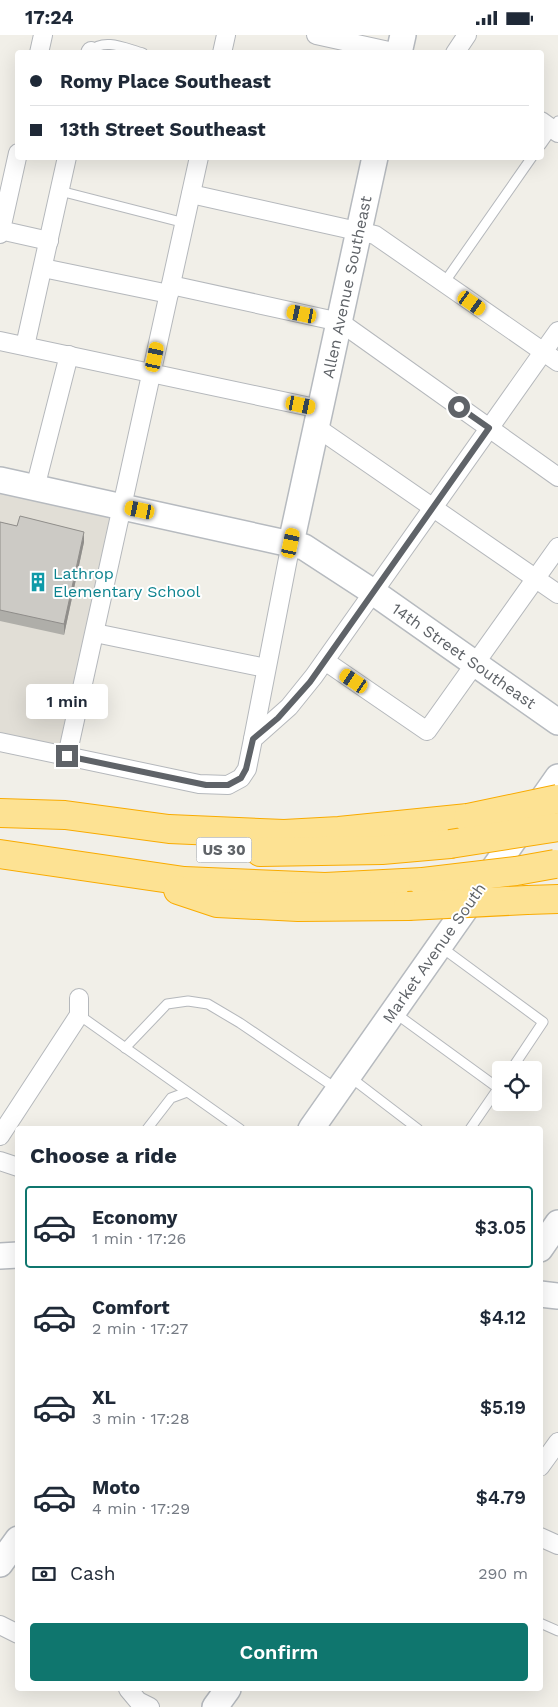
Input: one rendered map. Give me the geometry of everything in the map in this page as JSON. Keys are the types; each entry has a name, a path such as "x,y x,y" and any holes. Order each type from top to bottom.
{"highway":[{"path":"0,813 65,815 169,829 284,834 339,831 468,818 558,799"},
{"name":"US 30","path":"0,819 154,845 246,852 340,852 450,844 558,827"},
{"name":"US 30","path":"0,854 184,881 326,887 423,882 556,864"},
{"path":"134,875 217,903 298,907 408,906 558,899"}],"street":[{"path":"40,50 43,35"},
{"path":"223,50 226,35"},
{"path":"316,35 384,50"},
{"path":"399,50 403,35"},
{"path":"456,50 467,35"},
{"path":"16,160 0,232 49,241"},
{"path":"25,346 66,160"},
{"path":"0,742 67,756 198,160"},
{"name":"Allen Avenue Southeast","path":"67,756 212,786 233,784 241,778 246,769 291,543 374,160"},
{"path":"191,194 381,237 558,362"},
{"path":"43,268 340,322 558,477"},
{"path":"253,739 292,703 325,661 558,331"},
{"path":"0,341 151,373 318,418 433,507 558,594"},
{"path":"35,488 69,355"},
{"name":"14th Street Southeast","path":"0,480 291,543 316,553 558,722"},
{"path":"325,661 427,731 558,547"},
{"path":"95,633 266,668"},
{"name":"Market Avenue South","path":"313,1126 558,777"},
{"path":"0,1136 79,1007"},
{"path":"0,1161 15,1166"},
{"path":"543,1245 558,1223"},
{"path":"0,1256 15,1255"},
{"path":"543,1294 558,1296"},
{"path":"543,1538 558,1545"},
{"path":"0,1564 15,1543"},
{"path":"0,1625 15,1632"},
{"path":"215,1707 227,1691"}],"lane":[{"path":"91,50 96,46 105,44 130,50"},
{"path":"544,140 552,126"},
{"path":"444,283 530,160"},
{"path":"60,191 184,223"},
{"path":"439,946 543,1022 516,1061"},
{"path":"125,1048 168,1004 188,1001 208,1004 413,1126"},
{"path":"79,1007 125,1048 236,1126"},
{"path":"392,1012 492,1081"},
{"path":"149,1126 171,1098 187,1092"},
{"path":"472,1126 492,1097"},
{"path":"543,1624 558,1631"}],"shaded area":[{"path":"0,480 122,506 67,756 0,742"}],"building":[{"name":"Lathrop Elementary School","path":"20,516 84,532 64,624 0,610 0,522 17,526"}],"place":[{"name":"Lathrop Elementary School","path":"38,582"}],"route":[{"path":"67,756 179,781 206,785 228,785 238,781 246,769 253,739 278,718 310,682 489,428 459,407"}]}
